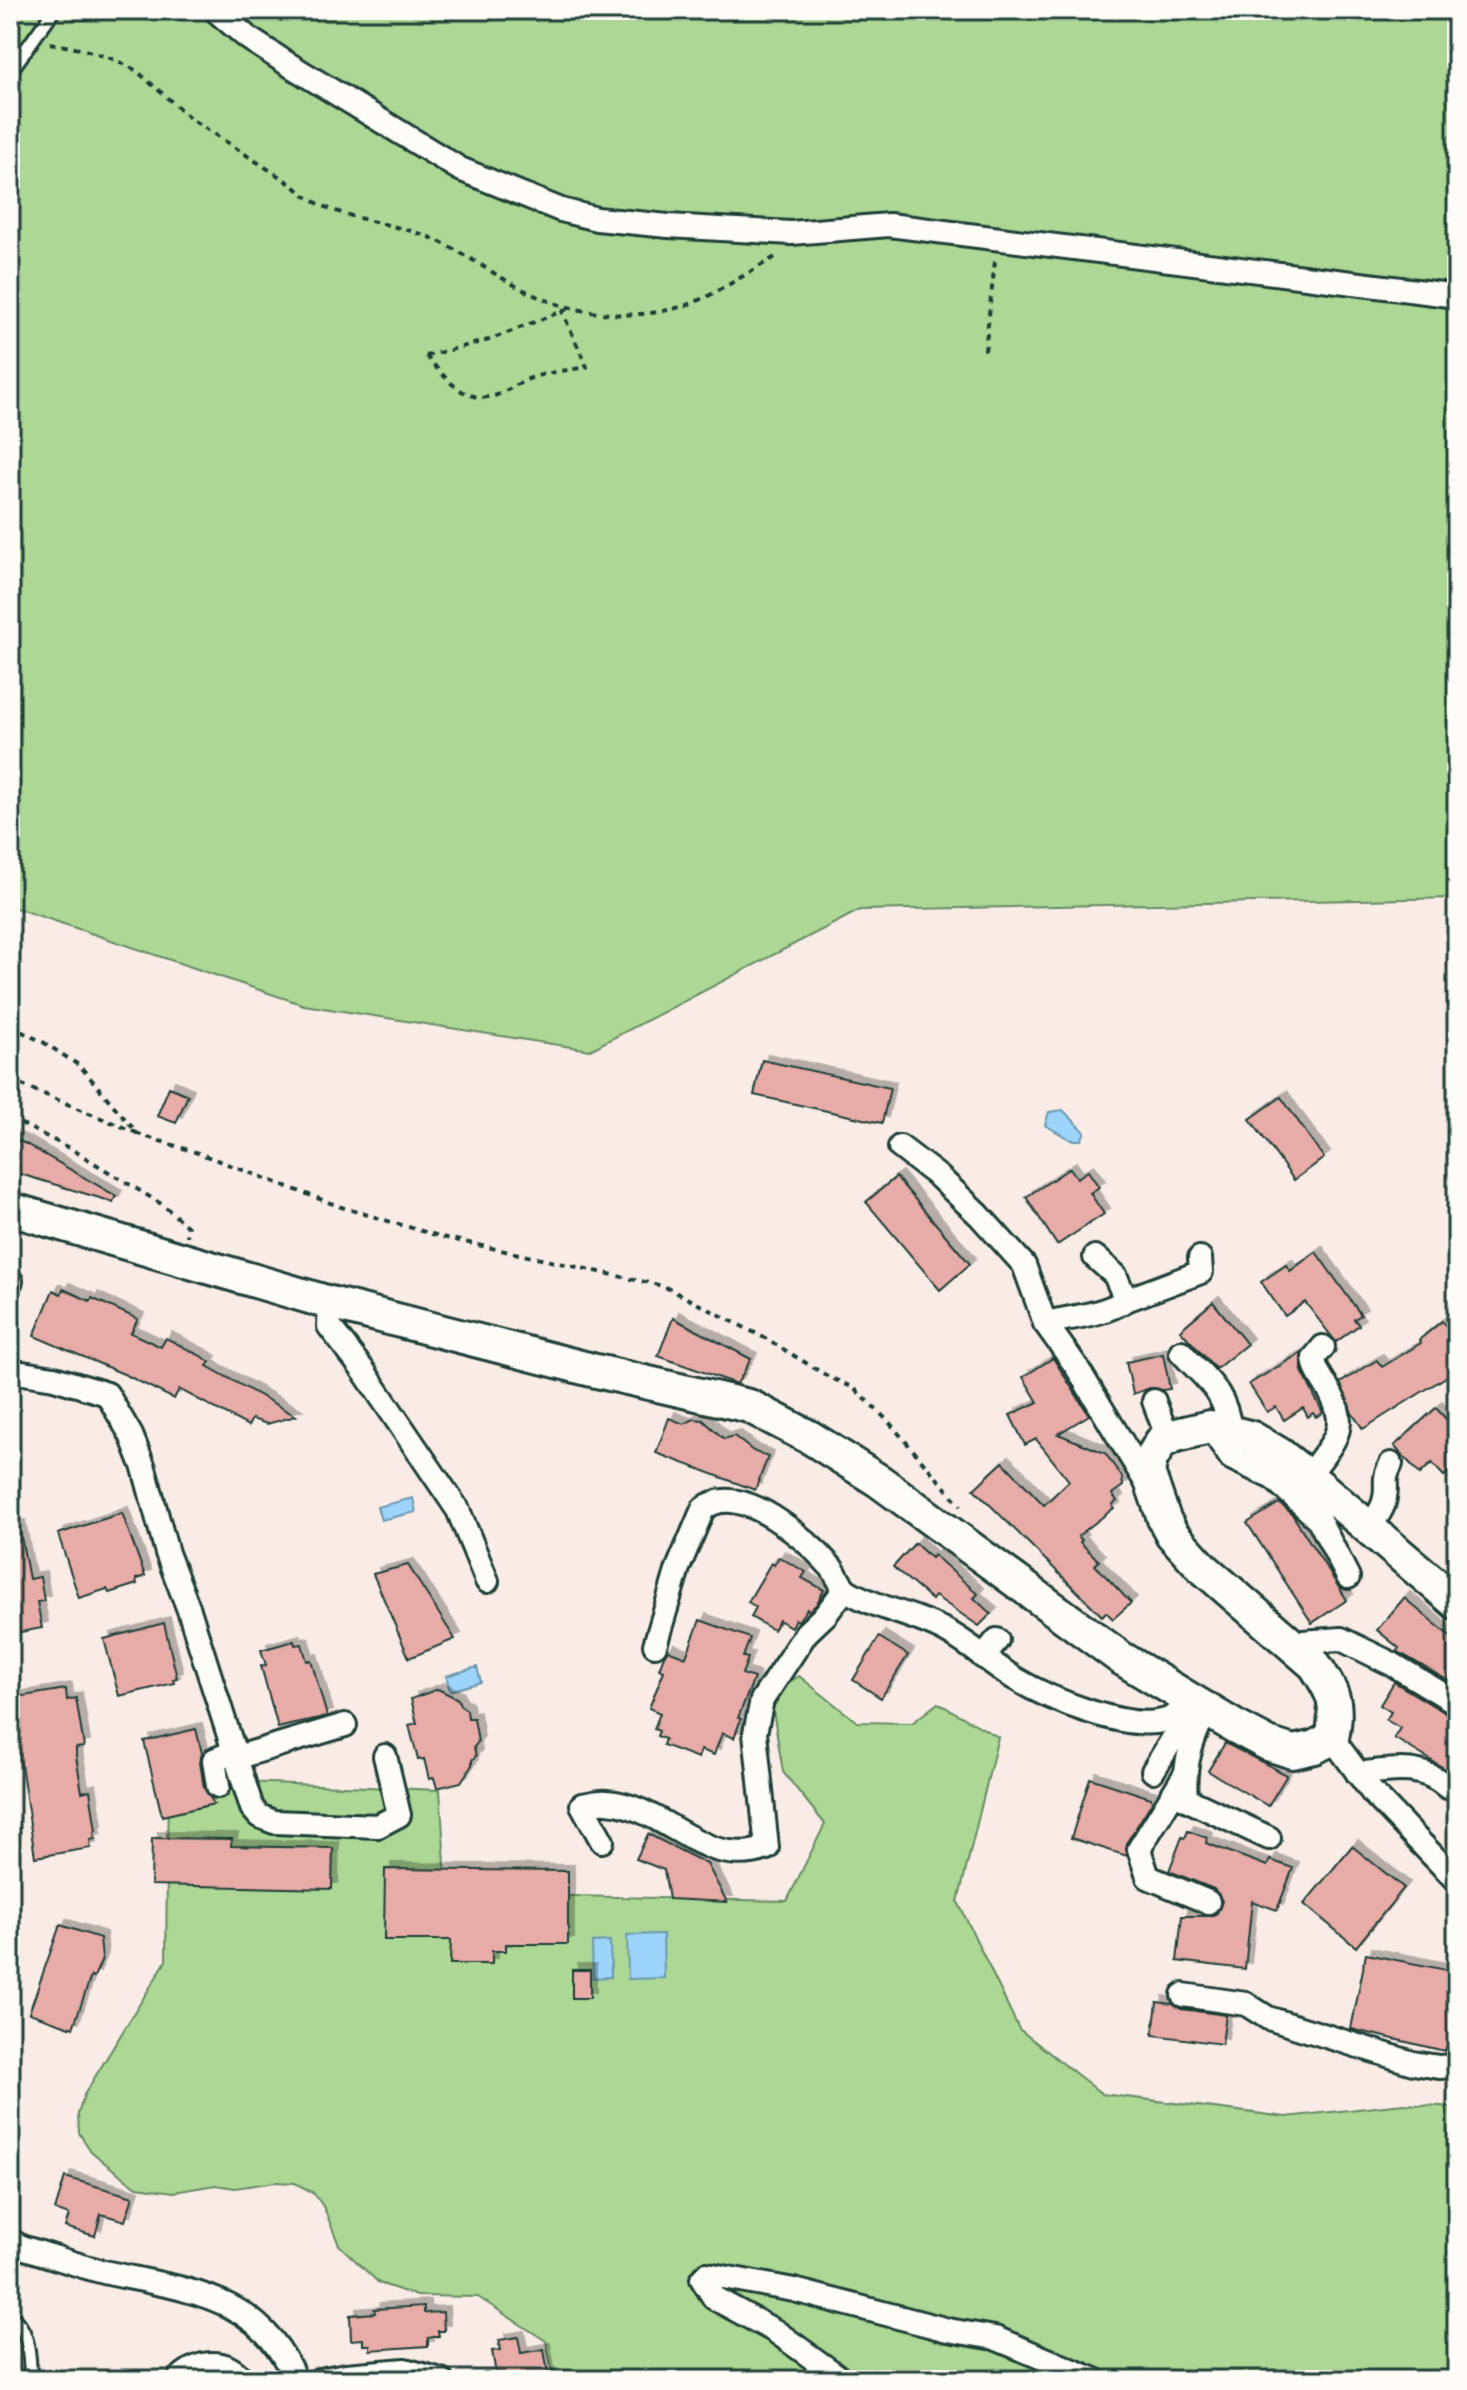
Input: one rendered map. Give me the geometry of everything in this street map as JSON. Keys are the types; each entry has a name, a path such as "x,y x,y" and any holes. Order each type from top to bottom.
{"street":[{"path":"215,10 248,38 288,64 460,169 561,210 597,219 791,233 889,225 1457,296"},
{"path":"900,1147 939,1177 1012,1249 1024,1265 1045,1323 1076,1366 1160,1505"},
{"path":"10,1209 330,1303 592,1370 749,1406 838,1454 961,1539 1121,1658 1193,1706 1268,1744 1293,1752 1315,1747 1332,1738"},
{"path":"1095,1257 1115,1275 1126,1300"},
{"path":"1045,1323 1116,1306 1201,1272 1200,1258"},
{"path":"330,1303 329,1326 363,1370 458,1510 487,1581"},
{"path":"1308,1477 1337,1438 1341,1419 1336,1402 1315,1369 1314,1358 1323,1347"},
{"path":"1181,1352 1212,1382 1228,1411 1220,1429 1231,1458 1273,1478 1319,1520 1348,1577"},
{"path":"10,1371 54,1378 107,1394 120,1416 144,1468 167,1553 189,1610 252,1808 259,1816 274,1822 378,1826 399,1815 385,1756"},
{"path":"1154,1401 1168,1439"},
{"path":"1457,1603 1308,1477 1252,1438 1220,1429 1168,1439 1161,1442 1151,1459 1148,1472 1168,1527 1186,1551 1315,1665 1328,1684 1337,1714 1332,1738 1404,1828 1457,1881"},
{"path":"1368,1528 1378,1515 1385,1497 1384,1478 1391,1464"},
{"path":"655,1645 678,1568 696,1522 703,1509 721,1500 754,1507 789,1529 833,1569 845,1589 876,1605 990,1649 1040,1693 1094,1713 1125,1720 1151,1722 1170,1719 1193,1706"},
{"path":"602,1841 582,1805 606,1801 625,1805 684,1832 716,1851 733,1855 767,1848 755,1733 762,1700 796,1646 845,1589"},
{"path":"1290,1643 1341,1639 1392,1664 1457,1703"},
{"path":"1153,1771 1193,1706"},
{"path":"1193,1706 1192,1738 1184,1776 1186,1799 1269,1838"},
{"path":"218,1786 214,1760 345,1725"},
{"path":"1358,1774 1417,1769 1447,1787"},
{"path":"1184,1776 1139,1849 1148,1877 1208,1902"},
{"path":"1183,1995 1246,2004 1268,2018 1413,2063 1457,2066"},
{"path":"10,2240 21,2247 104,2272 169,2284 220,2301 246,2314 268,2333 287,2360 295,2380"},
{"path":"843,2380 775,2331 714,2298 702,2279 707,2274 728,2276 830,2298 948,2330 995,2338 1095,2380"},
{"path":"180,2378 205,2363 235,2370 243,2380"},
{"path":"319,2380 405,2370 451,2379"}],"lane":[{"path":"10,72 54,10"},
{"path":"10,2316 19,2322 24,2331 31,2380"}],"path":[{"path":"31,41 85,50 116,60 137,71 191,119 294,186 306,198 434,239 545,301 570,308 603,314 626,314 656,312 686,305 709,296 783,253 808,232"},
{"path":"985,351 996,238"},
{"path":"562,311 587,367 530,378 496,395 482,398 466,395 426,356 489,340 562,311 570,308"},
{"path":"10,1026 43,1042 80,1066 138,1134"},
{"path":"10,1080 138,1134 198,1153 341,1207 442,1237 663,1286 854,1388 888,1421 970,1517 961,1539"},
{"path":"10,1118 73,1150 163,1205 188,1227 183,1258"}],"green space":[{"path":"10,10 1457,10 1457,898 860,910 590,1050 304,1005 10,906"},
{"path":"799,1676 857,1722 912,1723 938,1703 998,1737 958,1902 1019,2029 1102,2094 1286,2117 1403,2104 1457,2107 1457,2380 554,2380 546,2341 478,2297 417,2296 379,2283 339,2245 324,2208 314,2193 295,2183 275,2182 235,2188 215,2185 174,2192 137,2187 91,2151 79,2133 78,2114 84,2095 166,1961 168,1779 440,1790 447,1893 787,1901 825,1824 783,1772 770,1692"}],"water":[{"path":"1063,1110 1085,1132 1081,1140 1071,1140 1045,1125 1049,1112"},
{"path":"413,1498 416,1512 381,1520 377,1507"},
{"path":"477,1667 481,1682 450,1691 446,1676"},
{"path":"663,1934 664,1978 628,1979 627,1935"},
{"path":"610,1941 611,1977 593,1978 592,1942"}],"building":[{"path":"762,1060 890,1088 882,1123 754,1095"},
{"path":"169,1087 188,1095 176,1123 157,1116"},
{"path":"1281,1097 1324,1158 1294,1180 1250,1119"},
{"path":"10,1137 116,1196 113,1202 10,1171"},
{"path":"1070,1168 1077,1178 1088,1171 1099,1187 1090,1193 1104,1214 1057,1245 1026,1197"},
{"path":"896,1177 970,1264 940,1290 866,1202"},
{"path":"1316,1252 1361,1315 1354,1319 1359,1325 1336,1342 1305,1302 1285,1316 1261,1282 1286,1265 1290,1271"},
{"path":"63,1289 90,1301 92,1298 138,1319 131,1333 161,1347 166,1338 203,1357 210,1362 207,1366 296,1416 267,1424 252,1419 248,1426 179,1389 174,1399 34,1336 53,1290 61,1294"},
{"path":"1213,1302 1247,1344 1216,1369 1180,1330"},
{"path":"673,1318 751,1359 737,1384 658,1356"},
{"path":"1442,1321 1457,1340 1457,1370 1363,1429 1352,1413 1340,1383 1377,1360 1382,1367 1421,1343 1419,1340"},
{"path":"1301,1353 1302,1371 1323,1413 1316,1417 1313,1413 1308,1417 1303,1408 1284,1420 1276,1407 1267,1412 1249,1384"},
{"path":"1163,1354 1170,1389 1150,1388 1133,1394 1126,1362"},
{"path":"1053,1358 1089,1415 1058,1434 1105,1453 1122,1477 1123,1486 1112,1494 1117,1501 1112,1505 1114,1508 1078,1536 1099,1561 1095,1565 1131,1603 1113,1619 1106,1612 1102,1616 974,1489 1003,1462 1044,1505 1069,1481 1036,1439 1025,1445 1010,1415 1038,1402 1023,1377"},
{"path":"1436,1408 1457,1431 1457,1465 1444,1476 1432,1463 1420,1474 1394,1446"},
{"path":"669,1418 684,1424 694,1419 703,1420 724,1439 734,1436 753,1451 768,1457 755,1490 656,1453"},
{"path":"1279,1503 1292,1514 1347,1600 1312,1623 1247,1523"},
{"path":"122,1513 145,1576 136,1579 137,1584 79,1598 58,1534"},
{"path":"19,1526 29,1579 40,1577 44,1601 37,1602 42,1628 10,1634 10,1527"},
{"path":"915,1543 931,1558 934,1555 978,1594 974,1598 991,1614 979,1626 935,1596 932,1600 893,1567"},
{"path":"779,1557 806,1572 802,1578 824,1590 816,1605 809,1611 807,1609 798,1621 795,1619 791,1627 779,1620 773,1630 751,1617 756,1607 748,1602 771,1563 774,1565"},
{"path":"408,1565 455,1639 409,1658 373,1574"},
{"path":"1404,1598 1457,1642 1457,1668 1447,1680 1397,1651 1399,1648 1377,1630"},
{"path":"700,1620 750,1638 743,1657 748,1658 742,1674 754,1678 738,1718 741,1719 734,1738 722,1733 714,1755 701,1750 698,1758 663,1745 665,1739 657,1736 659,1731 654,1729 660,1713 649,1708 664,1671 659,1669 664,1656 668,1650 686,1657"},
{"path":"164,1623 177,1678 173,1679 174,1683 119,1696 104,1639"},
{"path":"879,1637 908,1655 881,1698 853,1680"},
{"path":"294,1641 295,1645 302,1644 307,1661 311,1660 327,1716 278,1728 261,1666 266,1665 261,1650"},
{"path":"1394,1682 1457,1720 1457,1776 1394,1738 1400,1728 1386,1720 1391,1712 1380,1705"},
{"path":"66,1689 67,1700 76,1698 84,1747 76,1748 76,1756 82,1792 90,1790 95,1839 90,1840 91,1848 35,1857 11,1698"},
{"path":"438,1689 458,1699 467,1710 468,1718 474,1718 478,1742 474,1747 476,1756 461,1782 437,1788 434,1778 429,1779 424,1759 418,1760 409,1725 417,1723 411,1699"},
{"path":"196,1729 202,1753 200,1762 204,1788 214,1804 162,1816 144,1741"},
{"path":"1225,1743 1287,1775 1268,1806 1208,1771"},
{"path":"1090,1778 1151,1798 1152,1802 1127,1842 1127,1856 1071,1838"},
{"path":"1188,1831 1207,1838 1206,1843 1267,1866 1270,1860 1293,1868 1277,1910 1252,1901 1245,1969 1177,1961 1182,1916 1211,1916 1217,1913 1222,1901 1214,1889 1169,1871 1182,1837 1185,1838"},
{"path":"648,1834 707,1864 727,1902 669,1899 664,1870 636,1859"},
{"path":"152,1838 232,1839 231,1846 333,1848 332,1889 151,1885"},
{"path":"1352,1846 1404,1888 1356,1947 1304,1904"},
{"path":"385,1869 568,1871 568,1944 506,1944 506,1951 492,1951 492,1964 450,1964 451,1940 384,1940"},
{"path":"60,1925 100,1938 102,1959 94,1977 91,1976 73,2028 29,2013"},
{"path":"1366,1954 1457,1972 1457,2047 1448,2044 1445,2051 1351,2029"},
{"path":"572,1970 590,1970 590,1998 572,1998"},
{"path":"1157,2002 1181,2009 1226,2015 1222,2044 1153,2035"},
{"path":"65,2177 133,2197 125,2221 101,2214 95,2236 65,2227 69,2215 55,2210"},
{"path":"424,2306 424,2313 443,2312 444,2331 438,2331 439,2336 428,2338 428,2346 370,2350 370,2345 363,2345 363,2339 351,2340 350,2315 375,2313 374,2309"},
{"path":"518,2337 521,2353 544,2349 549,2380 497,2380 492,2351 501,2350 499,2340"}]}
